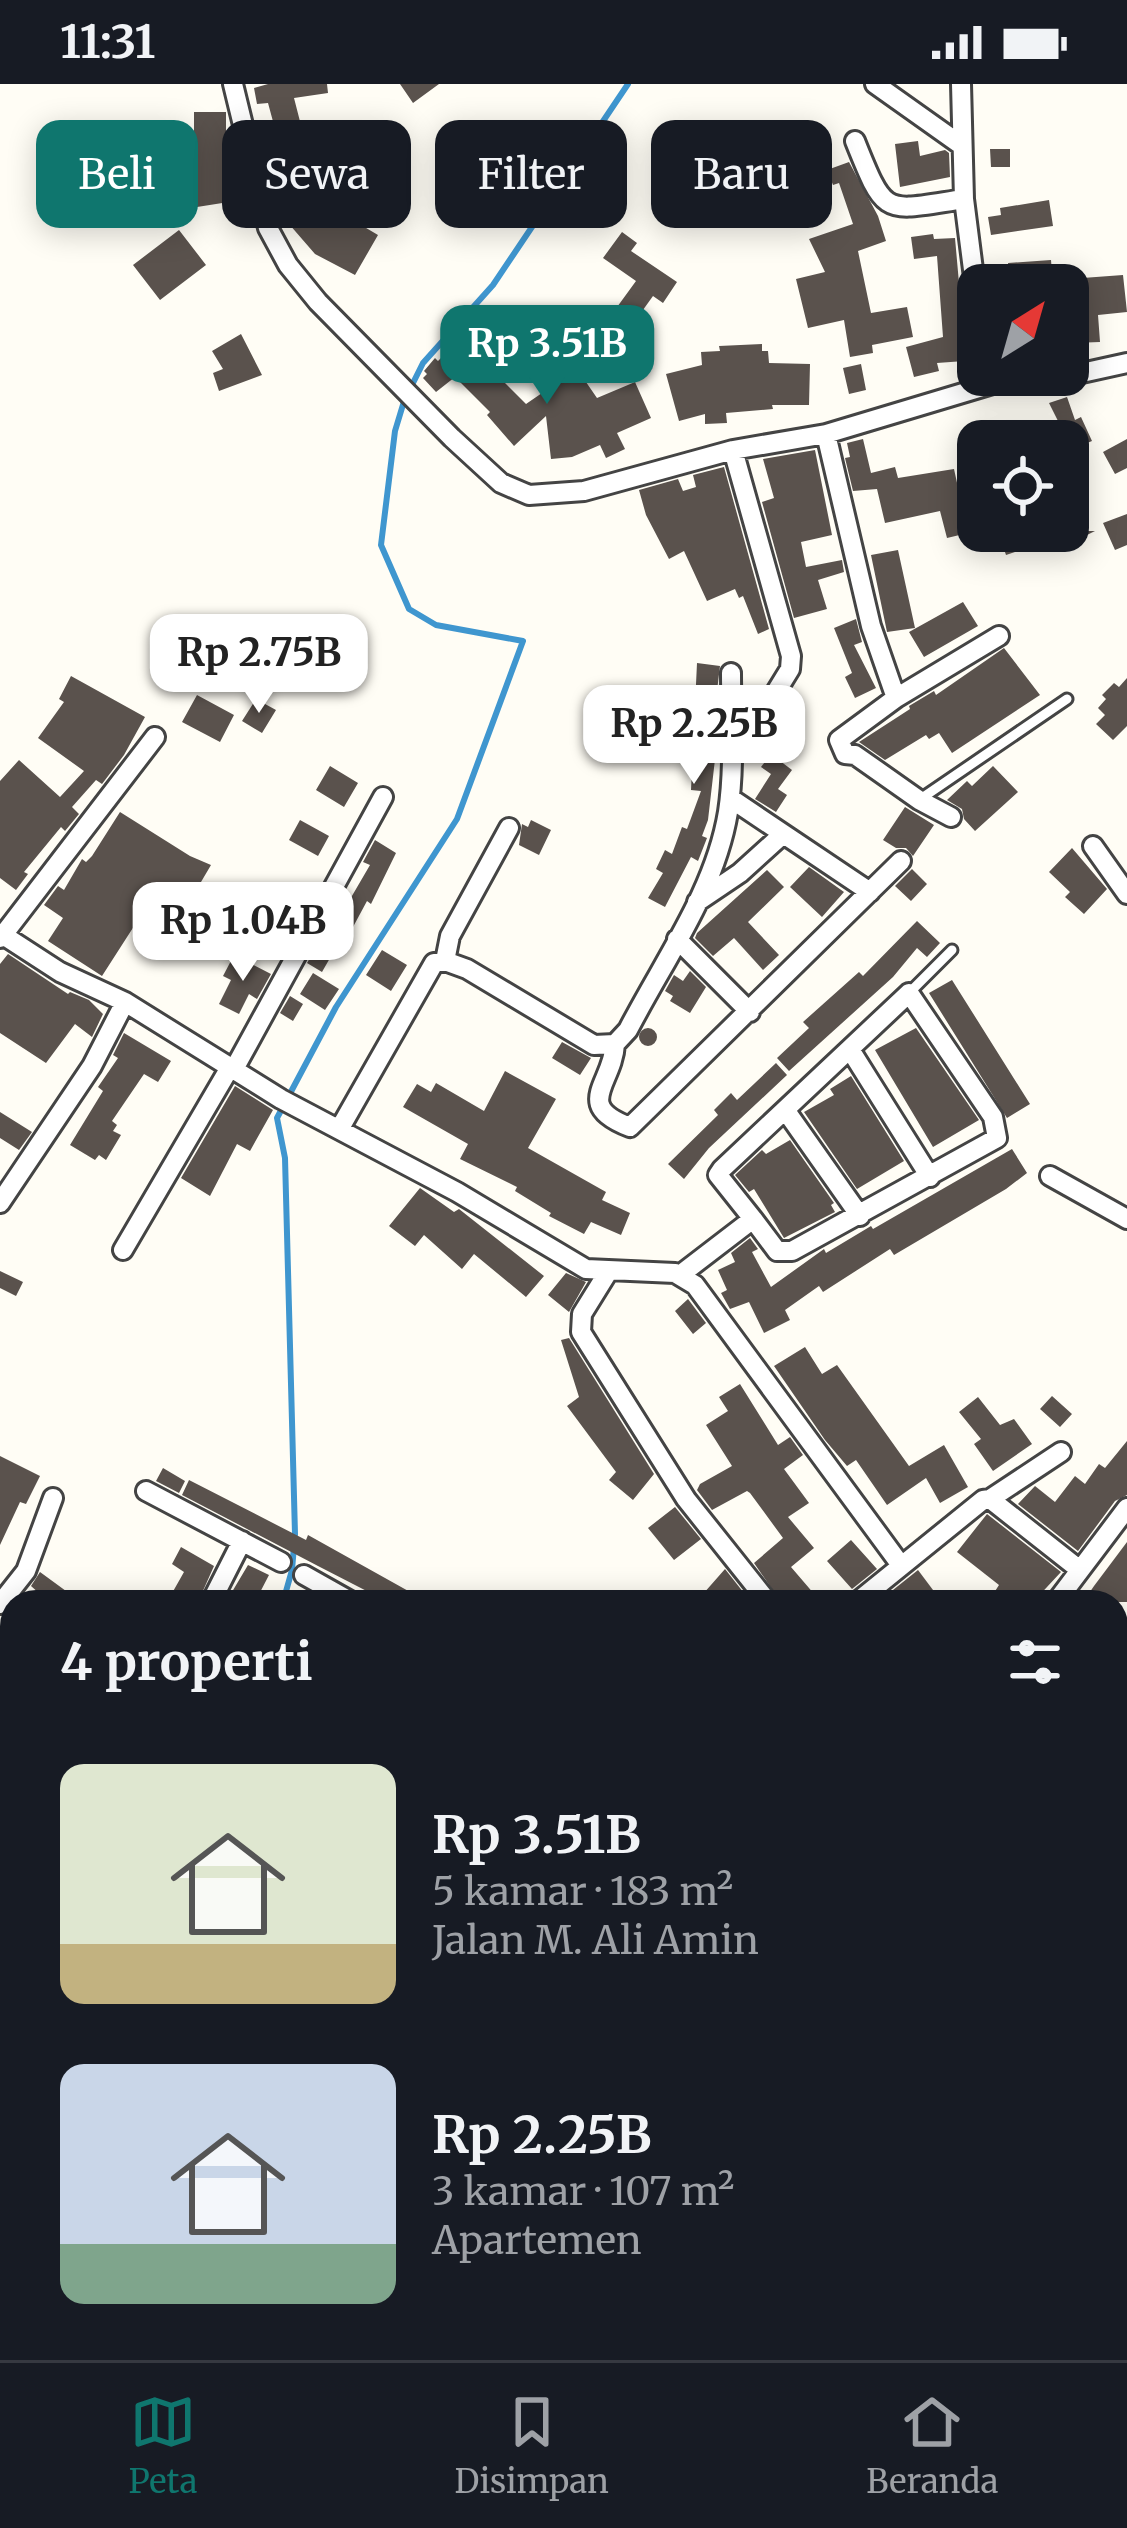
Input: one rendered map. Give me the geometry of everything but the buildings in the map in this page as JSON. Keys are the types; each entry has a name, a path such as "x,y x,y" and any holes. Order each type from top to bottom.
{"street":[{"path":"233,84 268,228 288,265 317,302 501,483 529,495 609,486 734,450 826,434 957,391"},
{"path":"875,84 961,145"},
{"path":"961,84 964,200 972,264"},
{"path":"855,141 872,185 888,206 900,210 964,200"},
{"path":"1089,371 1127,363"},
{"path":"826,434 872,626 896,698"},
{"path":"734,450 792,663 763,713"},
{"path":"951,817 855,755 844,754 839,746 843,734 999,636"},
{"path":"340,1128 434,963 445,961 467,969 594,1045 615,1043 628,1030 698,902 722,836 730,798 731,673"},
{"path":"155,736 2,936 586,1269 680,1275 695,1285 900,1564"},
{"path":"123,1250 231,1070 383,797"},
{"path":"730,798 870,892"},
{"path":"445,961 450,936 509,828"},
{"path":"698,902 783,834"},
{"path":"1094,846 1127,894"},
{"path":"615,1043 614,1059 597,1094 598,1104 611,1120 631,1126 901,861"},
{"path":"677,939 750,1012"},
{"path":"909,993 999,1132 988,1146 860,1216 785,1253 771,1246 718,1175 909,993"},
{"path":"0,1203 92,1066 125,1002"},
{"path":"851,1051 930,1177"},
{"path":"785,1111 860,1216"},
{"path":"1051,1176 1127,1219"},
{"path":"680,1275 752,1219"},
{"path":"608,1271 581,1314 581,1331 686,1499 758,1590"},
{"path":"870,1590 973,1504 990,1499 1061,1452"},
{"path":"146,1491 280,1562"},
{"path":"11,1590 26,1571 53,1498"},
{"path":"990,1499 1080,1570"},
{"path":"1065,1590 1127,1508"},
{"path":"217,1590 242,1540"},
{"path":"304,1575 329,1590"}],"lane":[{"path":"919,800 1067,699"},
{"path":"909,993 952,950"}],"waterway":[{"path":"411,387 423,363 493,285 628,84"},
{"path":"286,1590 295,1534 285,1158 277,1118 336,1007 457,819 523,641 436,625 409,609 381,545 395,431 405,398"}]}
